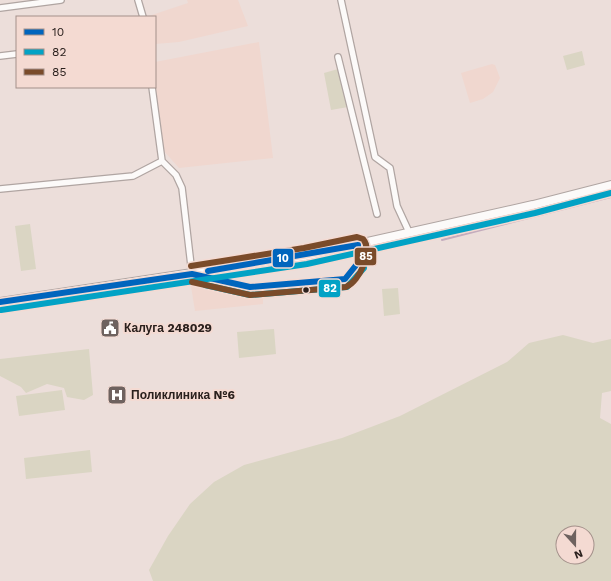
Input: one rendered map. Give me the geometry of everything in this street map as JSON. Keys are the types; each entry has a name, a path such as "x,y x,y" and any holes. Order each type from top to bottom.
{"street":[{"path":"0,8 61,0"},
{"path":"138,0 143,16"},
{"path":"340,0 375,157 390,168 397,206 409,232"},
{"path":"0,56 16,54"},
{"path":"338,57 377,214"},
{"path":"152,88 162,161 176,175 182,188 192,274"},
{"path":"0,189 133,176 162,161"},
{"path":"0,302 305,256 533,205 611,185"}],"shaded area":[{"path":"187,0 238,0 248,26 179,42 156,44 156,16 149,16 188,3"},
{"path":"259,42 273,158 179,168 163,150 155,88 156,62"},
{"path":"582,51 585,65 567,70 563,56"},
{"path":"492,64 495,65 500,78 493,92 483,99 470,103 461,73"},
{"path":"338,69 348,107 331,110 324,73"},
{"path":"30,224 36,269 21,271 15,226"},
{"path":"190,280 196,280 235,293 263,291 263,304 195,311"},
{"path":"398,288 400,314 384,316 382,289"},
{"path":"274,329 276,354 239,358 237,332"},
{"path":"563,335 593,343 611,339 611,391 602,393 600,418 611,424 611,581 153,581 149,570 168,536 190,504 214,482 244,465 342,438 400,416 507,362 529,343"},
{"path":"89,349 93,395 84,400 67,397 64,388 47,384 26,393 21,387 0,376 0,359"},
{"path":"62,390 65,410 19,416 16,396"},
{"path":"90,450 92,472 26,479 24,458"}],"waterway":[{"path":"442,240 611,197"}],"transit line":[{"name":"82","path":"1,310 307,264 535,213 611,193"},
{"name":"85","path":"191,266 304,248 357,237 363,239 366,244 367,251 364,265 356,279 346,287 250,295 192,282"},
{"name":"10","path":"208,271 358,245"},
{"name":"10","path":"0,302 192,274 250,287 345,279 357,264 358,245"},
{"name":"82","path":"205,285 250,295 347,287 364,268 366,245"}],"place":[{"name":"Калуга 248029","path":"110,328"},
{"name":"Поликлиника №6","path":"117,395"}]}
